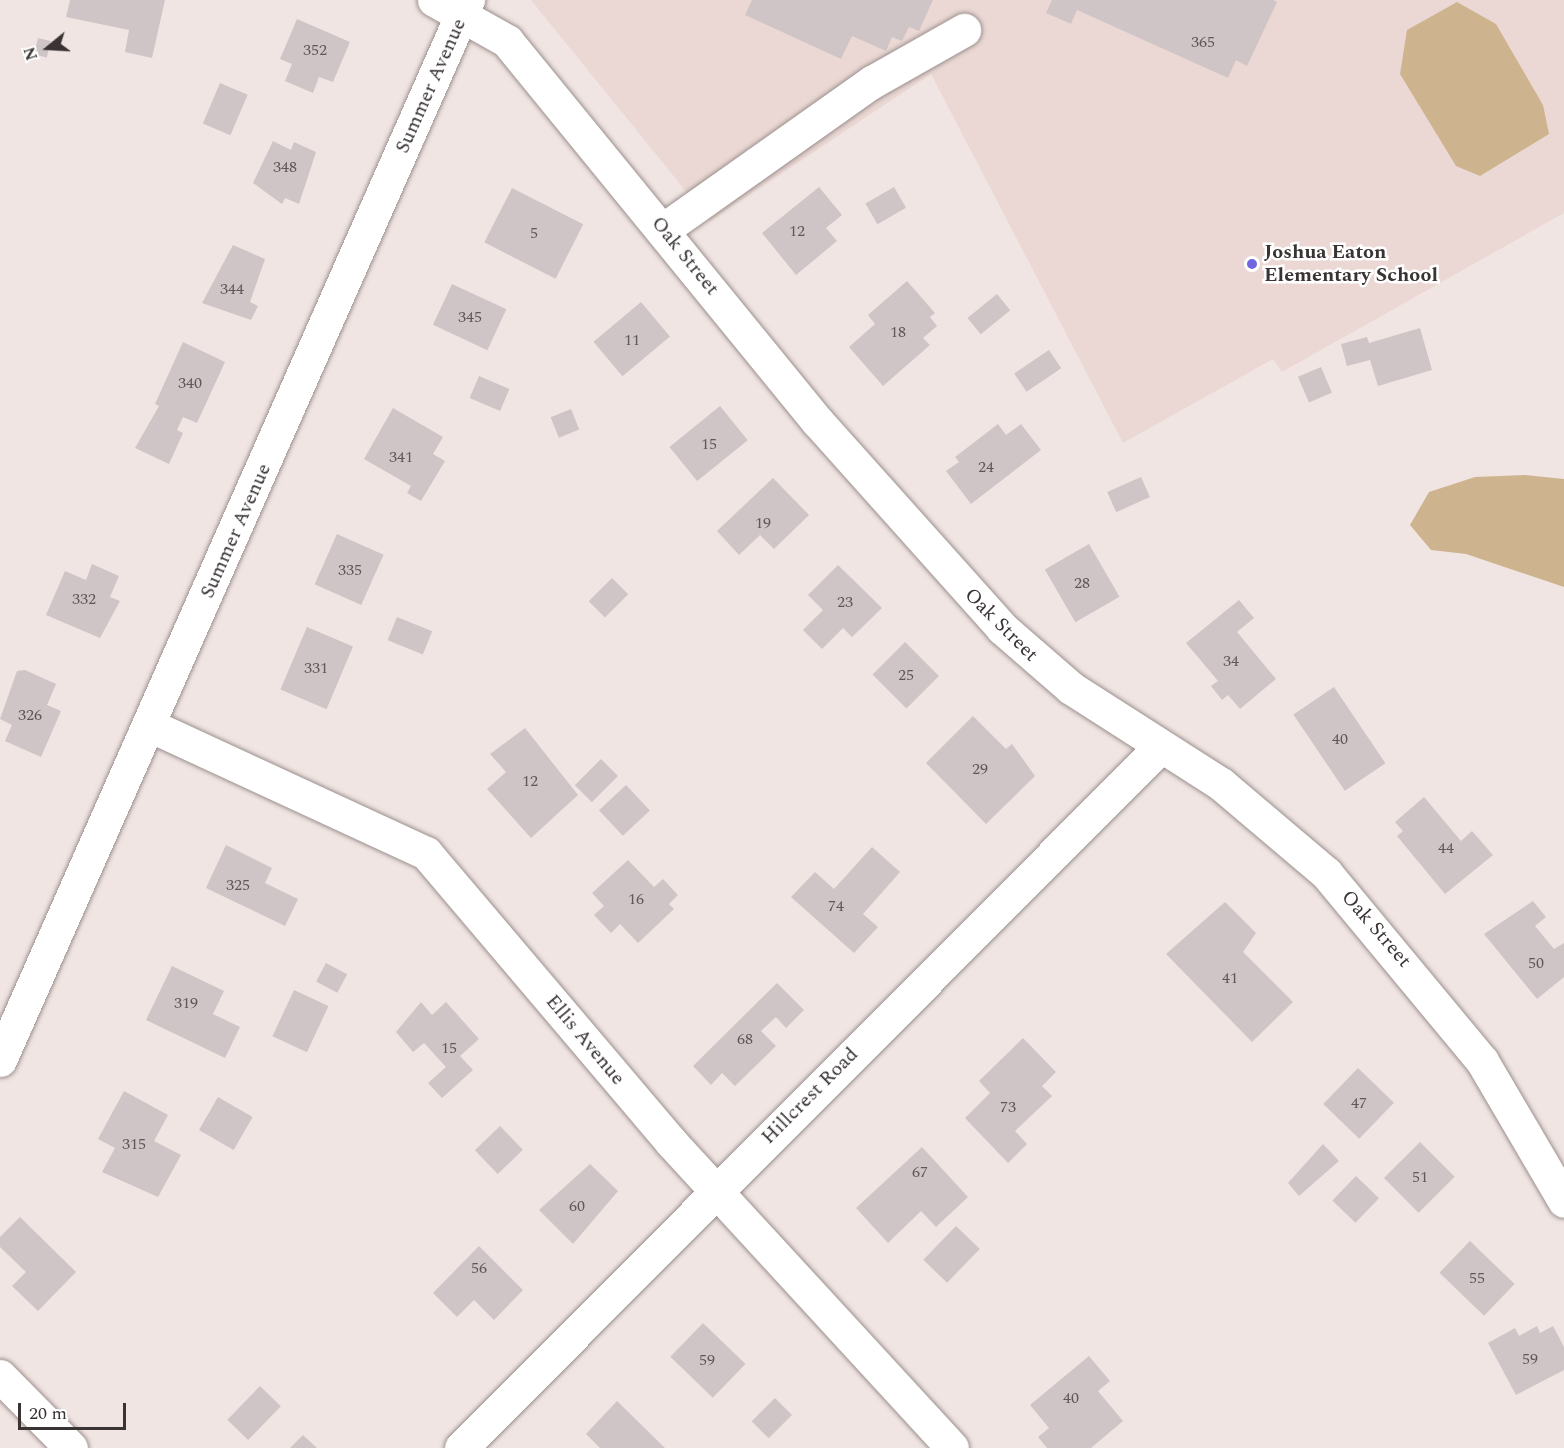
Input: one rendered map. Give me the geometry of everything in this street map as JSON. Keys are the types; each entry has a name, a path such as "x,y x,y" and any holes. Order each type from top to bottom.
{"street":[{"name":"Oak Street","path":"455,4 507,41 664,229 818,422 993,620 1048,671 1161,746 1292,840 1356,905 1482,1061 1564,1201"},
{"name":"Summer Avenue","path":"0,1060 10,1012 151,726 455,4"},
{"path":"664,229 872,82 964,30"},
{"name":"Ellis Avenue","path":"151,726 426,854 715,1192 952,1448"},
{"name":"Hillcrest Road","path":"461,1448 1161,746"},
{"path":"0,1376 71,1448"}],"shaded area":[{"name":"Joshua Eaton Elementary School","path":"531,0 1564,0 1564,213 1282,372 1273,359 1123,443 931,74 710,221"},
{"path":"1457,2 1496,24 1543,105 1549,134 1480,176 1456,166 1400,74 1407,30"},
{"path":"1525,475 1564,479 1564,587 1466,554 1431,550 1410,525 1429,492 1475,477"}],"building":[{"path":"70,0 165,0 152,58 125,52 129,30 66,17"},
{"path":"752,0 933,0 919,31 909,27 902,41 892,37 886,51 852,36 841,59 745,15"},
{"path":"1052,0 1273,0 1277,2 1247,66 1236,60 1228,78 1077,10 1071,24 1046,13"},
{"path":"297,19 350,42 333,82 319,77 313,93 285,81 292,64 280,59"},
{"path":"38,38 51,41 47,57 34,55"},
{"path":"220,83 248,95 230,135 203,124"},
{"path":"273,141 291,150 294,142 316,152 299,204 285,198 282,204 253,183"},
{"path":"819,187 842,215 826,228 837,241 796,275 762,233"},
{"path":"894,187 906,208 877,224 865,204"},
{"path":"512,188 583,224 556,279 484,242"},
{"path":"233,245 265,259 250,302 258,306 251,320 202,303"},
{"path":"907,281 935,313 930,317 937,326 923,338 930,345 883,386 849,347 875,324 868,315"},
{"path":"452,284 506,309 487,350 433,325"},
{"path":"997,294 1010,310 981,334 967,318"},
{"path":"641,302 670,336 622,376 594,342"},
{"path":"1420,328 1432,370 1378,386 1370,360 1347,366 1341,344 1367,337 1369,343"},
{"path":"183,342 225,362 197,423 183,417 177,430 183,433 169,464 135,448 159,406 155,404"},
{"path":"1049,350 1061,368 1026,392 1014,373"},
{"path":"1321,367 1332,393 1309,403 1298,377"},
{"path":"479,376 509,389 500,411 470,398"},
{"path":"720,406 748,440 697,481 669,447"},
{"path":"393,408 443,437 433,454 445,461 421,501 407,493 411,486 364,459"},
{"path":"571,409 579,429 559,438 551,417"},
{"path":"998,424 1006,435 1021,424 1041,450 971,504 946,471 959,462 955,457"},
{"path":"1141,477 1150,497 1116,512 1107,492"},
{"path":"773,478 809,515 774,549 760,535 739,555 717,531"},
{"path":"337,534 384,555 361,605 315,584"},
{"path":"1089,544 1120,597 1075,622 1045,570"},
{"path":"92,564 119,576 110,597 120,601 100,638 46,615 65,571 86,580"},
{"path":"838,565 882,608 852,637 843,628 822,649 803,630 823,610 808,595"},
{"path":"612,578 628,594 605,618 589,601"},
{"path":"1239,600 1254,618 1237,632 1276,679 1240,709 1228,695 1222,700 1211,686 1218,681 1186,643"},
{"path":"397,617 432,631 423,654 388,640"},
{"path":"307,627 353,647 326,709 280,690"},
{"path":"905,642 939,676 906,708 872,675"},
{"path":"25,670 56,684 47,705 61,711 41,757 5,741 12,725 0,719 17,671"},
{"path":"1334,687 1385,763 1345,791 1293,714"},
{"path":"973,716 1006,749 1012,744 1035,776 986,824 926,763"},
{"path":"525,728 578,795 531,838 487,789 506,772 490,754"},
{"path":"601,759 618,776 592,802 575,785"},
{"path":"626,785 650,811 623,836 599,810"},
{"path":"1424,797 1461,841 1472,831 1493,855 1445,894 1397,836 1403,831 1395,822"},
{"path":"226,845 272,868 265,883 298,899 285,926 206,888"},
{"path":"872,847 900,872 863,914 878,927 854,953 791,897 815,872 834,889"},
{"path":"628,860 654,887 663,879 678,895 669,904 674,909 638,943 620,924 611,933 594,915 604,906 592,893"},
{"path":"1533,901 1546,917 1535,926 1554,949 1564,943 1564,977 1537,999 1484,934"},
{"path":"1225,902 1256,933 1243,952 1293,1002 1252,1042 1166,954"},
{"path":"326,963 347,974 337,993 316,982"},
{"path":"172,966 224,991 213,1014 240,1027 225,1058 146,1020"},
{"path":"777,983 804,1010 786,1028 776,1017 761,1031 776,1046 735,1086 722,1073 711,1085 693,1066"},
{"path":"294,990 328,1006 307,1052 272,1036"},
{"path":"421,1002 432,1015 446,1002 479,1039 460,1056 473,1070 442,1098 428,1083 446,1067 424,1043 413,1052 396,1032"},
{"path":"1023,1038 1056,1072 1042,1086 1052,1096 1015,1131 1027,1144 1008,1163 965,1118 990,1093 979,1081"},
{"path":"1358,1068 1394,1103 1359,1139 1323,1104"},
{"path":"124,1091 168,1115 154,1141 181,1155 158,1197 102,1172 115,1148 98,1139"},
{"path":"218,1097 253,1117 234,1150 199,1130"},
{"path":"500,1126 523,1150 498,1174 475,1150"},
{"path":"1420,1142 1455,1177 1419,1213 1384,1178"},
{"path":"1323,1144 1339,1161 1299,1196 1288,1183"},
{"path":"922,1147 968,1197 936,1227 921,1211 888,1243 856,1208"},
{"path":"590,1164 618,1191 573,1244 539,1210"},
{"path":"1356,1176 1379,1198 1355,1223 1332,1200"},
{"path":"20,1217 76,1272 38,1311 12,1286 26,1272 0,1247 0,1237"},
{"path":"956,1226 980,1249 947,1283 923,1260"},
{"path":"1470,1241 1515,1284 1484,1316 1439,1273"},
{"path":"479,1246 523,1290 494,1320 474,1300 457,1317 433,1293"},
{"path":"703,1323 745,1364 713,1398 670,1357"},
{"path":"1537,1326 1540,1333 1553,1326 1564,1347 1564,1370 1516,1395 1488,1343 1515,1328 1519,1336"},
{"path":"1089,1356 1110,1381 1098,1391 1123,1421 1091,1448 1047,1448 1038,1437 1049,1428 1030,1405"},
{"path":"260,1386 281,1406 248,1440 227,1420"},
{"path":"775,1398 792,1415 769,1438 752,1421"},
{"path":"617,1401 665,1448 600,1448 586,1434"},
{"path":"303,1435 317,1448 290,1448"}],"place":[{"name":"Joshua Eaton Elementary School","path":"1252,264"}]}
